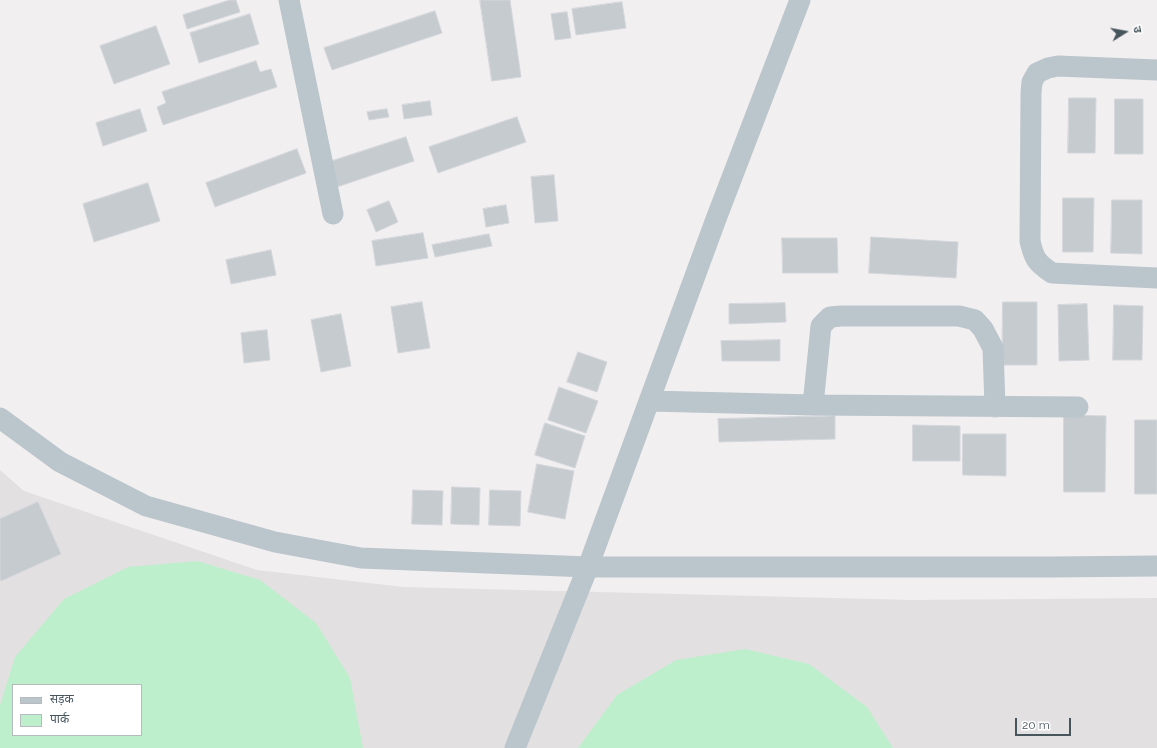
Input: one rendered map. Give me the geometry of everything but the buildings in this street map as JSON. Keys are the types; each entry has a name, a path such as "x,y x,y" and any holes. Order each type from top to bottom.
{"street":[{"path":"289,0 333,214"},
{"path":"515,748 588,567 716,220 800,0"},
{"path":"1157,70 1058,66 1048,68 1037,73 1032,82 1031,94 1030,241 1033,256 1040,265 1052,273 1157,278"},
{"path":"813,405 821,326 830,317 960,316 974,320 983,329 993,348 995,407"},
{"path":"649,401 813,405 1078,407"},
{"path":"0,418 60,462 146,506 275,542 361,558 588,567 1157,566"}],"shaded area":[{"path":"0,470 24,491 257,570 403,587 912,600 1157,598 1157,748 0,748"}],"green space":[{"path":"197,561 260,580 316,623 350,678 363,748 0,748 0,705 15,657 64,599 128,567"},
{"path":"745,649 809,664 867,707 893,748 578,748 617,695 676,660"}]}
